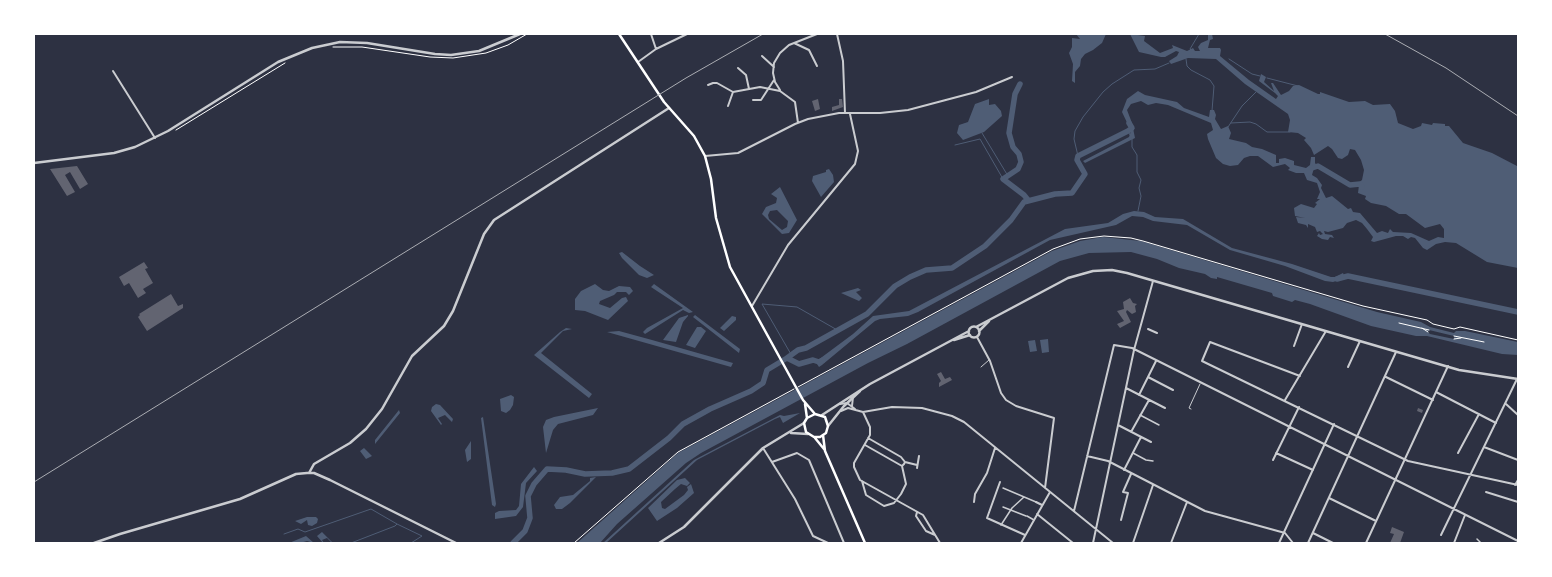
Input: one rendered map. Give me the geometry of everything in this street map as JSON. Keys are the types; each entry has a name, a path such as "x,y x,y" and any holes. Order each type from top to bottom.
{"main road":[{"path":"619,34 661,98 694,136 705,156 711,179 716,218 725,253 736,278 782,363 804,402 815,414"},
{"path":"804,402 807,418"},
{"path":"825,451 823,435 828,426 822,415 815,414 807,418 804,423 804,428 808,434 814,437 825,451 865,543"},
{"path":"814,437 823,435"}],"street":[{"path":"34,163 114,153 135,147 155,138 278,62 308,49 328,44 356,42 435,54 462,54 492,47 520,34"},
{"path":"651,34 656,49"},
{"path":"638,62 656,49 687,34"},
{"path":"780,91 774,80 774,67 781,51 794,43 817,34"},
{"path":"837,34 843,61 845,113"},
{"path":"794,43 809,50 817,66"},
{"path":"762,56 774,67"},
{"path":"738,68 745,74 749,89"},
{"path":"113,71 155,138"},
{"path":"705,156 738,153 798,123 829,114 894,112 928,106 991,87 1012,77"},
{"path":"753,100 761,100 767,88 774,80"},
{"path":"708,85 715,83 733,92 767,88 780,91 791,97 796,104 798,123"},
{"path":"728,106 733,92"},
{"path":"309,473 314,464 350,442 366,429 382,409 412,356 444,326 453,311 484,234 494,220 669,108"},
{"path":"752,306 788,246 855,164 858,151 850,114"},
{"path":"822,415 863,389 969,331 972,327 976,327 1062,281 1085,272 1112,270 1459,370 1517,379 1441,535"},
{"path":"1093,543 1134,350 1153,281"},
{"path":"977,337 979,331 993,318"},
{"path":"1294,346 1302,324"},
{"path":"976,327 979,331"},
{"path":"1148,329 1157,333"},
{"path":"969,331 970,335"},
{"path":"1285,400 1326,331"},
{"path":"948,342 970,335 977,337 990,360 1001,393 1009,403 1054,418 1045,488"},
{"path":"1348,367 1360,341"},
{"path":"1300,376 1210,342 1202,361 1285,400 1405,460 1517,485 1518,480"},
{"path":"1074,511 1114,345 1134,350 1518,541"},
{"path":"1308,543 1386,377 1396,351"},
{"path":"1139,395 1156,361"},
{"path":"1366,543 1448,366"},
{"path":"1148,377 1173,390"},
{"path":"1386,377 1433,400"},
{"path":"1126,388 1165,408"},
{"path":"828,426 847,403 863,389"},
{"path":"1436,392 1496,423"},
{"path":"852,406 853,397"},
{"path":"1131,432 1149,400"},
{"path":"839,404 847,403 856,410"},
{"path":"1506,404 1518,415"},
{"path":"840,411 848,408 863,412 897,407 922,408 943,412 964,422 994,448 1113,543"},
{"path":"1273,460 1299,407"},
{"path":"863,412 870,427 868,438 854,463 854,467 862,481 866,495 884,506 894,503 906,484 902,466 865,444"},
{"path":"1458,453 1479,414"},
{"path":"1140,415 1159,425"},
{"path":"659,543 684,527 763,448 777,438 790,433 804,423"},
{"path":"1279,543 1334,424"},
{"path":"1118,425 1151,442"},
{"path":"790,433 808,434"},
{"path":"1124,470 1141,437"},
{"path":"868,438 900,456 905,462 917,465"},
{"path":"1484,447 1518,460"},
{"path":"763,448 796,499 813,536 828,543"},
{"path":"974,502 975,494 987,473 994,448"},
{"path":"772,462 797,453 809,460 844,543"},
{"path":"1133,453 1153,462"},
{"path":"1276,453 1313,470"},
{"path":"917,468 919,456"},
{"path":"1087,456 1110,462 1131,474 1213,514 1285,532 1293,543"},
{"path":"902,466 905,462"},
{"path":"94,543 128,531 230,502 296,474 309,473 330,480 456,543"},
{"path":"1122,520 1128,494 1123,492 1131,474"},
{"path":"862,481 917,511 926,518 940,543"},
{"path":"1000,482 987,518 1001,526 1025,535"},
{"path":"1133,543 1153,485"},
{"path":"998,487 1042,505"},
{"path":"1021,543 1050,492"},
{"path":"1486,492 1518,502"},
{"path":"1001,526 1011,510 1024,497"},
{"path":"1329,498 1376,521"},
{"path":"1171,543 1188,502"},
{"path":"992,503 996,505"},
{"path":"1004,506 1034,520"},
{"path":"917,511 916,516 926,531 936,535"},
{"path":"1037,514 1073,543"},
{"path":"1454,543 1465,515"},
{"path":"1313,533 1333,543"},
{"path":"1477,540 1481,543"}],"lane":[{"path":"981,367 990,360"},
{"path":"1191,409 1189,408 1200,383"}],"path":[{"path":"332,47 362,47 430,57 453,58 490,52 527,34"},
{"path":"176,130 287,61"},
{"path":"1399,323 1429,330"},
{"path":"1421,328 1428,332"},
{"path":"1454,336 1484,342"},
{"path":"1454,339 1462,338"},
{"path":"574,543 678,452 796,387"}],"water":[{"path":"1076,34 1106,34 1102,43 1085,54 1081,59 1080,66 1075,72 1075,83 1072,81 1073,64 1069,53 1072,47 1072,38 1080,39"},
{"path":"1130,34 1145,36 1144,41 1160,53 1173,48 1172,45 1187,51 1193,48 1195,51 1200,51 1198,47 1201,43 1208,40 1208,34 1212,34 1213,39 1210,40 1208,48 1220,48 1220,56 1249,80 1276,99 1278,96 1259,81 1261,74 1266,77 1264,82 1274,91 1271,83 1273,83 1281,95 1289,91 1293,86 1299,85 1318,94 1320,94 1320,92 1349,102 1365,101 1373,105 1390,104 1395,111 1398,123 1413,129 1421,126 1422,123 1432,125 1433,123 1445,124 1445,126 1449,126 1463,143 1492,153 1517,166 1518,268 1487,262 1456,243 1445,242 1436,244 1427,250 1423,248 1415,238 1411,237 1408,239 1403,236 1396,236 1374,242 1371,241 1373,237 1367,229 1362,223 1356,220 1347,223 1343,228 1328,232 1324,231 1325,234 1332,235 1334,238 1330,237 1328,240 1322,239 1317,236 1319,233 1320,235 1323,234 1320,231 1317,232 1315,227 1308,224 1308,228 1306,225 1298,223 1296,217 1305,218 1295,216 1294,208 1301,204 1314,208 1317,204 1315,203 1320,199 1317,199 1320,192 1317,183 1307,180 1304,173 1296,173 1288,170 1290,168 1285,164 1273,167 1258,156 1244,158 1238,165 1230,166 1223,164 1216,158 1208,139 1207,134 1213,130 1211,123 1168,105 1156,103 1148,105 1141,101 1131,104 1127,110 1132,123 1135,138 1085,163 1083,161 1129,137 1131,131 1122,112 1127,99 1138,91 1145,95 1177,102 1184,108 1209,117 1210,110 1214,110 1216,115 1215,119 1221,129 1228,126 1231,133 1229,139 1246,143 1252,147 1262,149 1276,155 1276,163 1279,163 1279,159 1285,158 1294,161 1294,165 1306,168 1310,165 1311,157 1315,157 1315,163 1318,167 1314,168 1312,175 1317,178 1322,185 1321,188 1326,198 1332,196 1348,209 1351,208 1353,212 1360,213 1377,233 1382,231 1388,233 1390,229 1393,232 1411,233 1429,241 1438,237 1444,238 1444,229 1440,224 1425,228 1406,214 1399,214 1386,206 1371,203 1365,199 1366,196 1358,193 1359,185 1357,184 1362,180 1364,170 1361,160 1355,150 1350,149 1348,155 1342,159 1338,158 1328,146 1314,155 1311,148 1304,140 1306,138 1298,133 1288,132 1290,120 1288,114 1245,84 1216,59 1188,58 1171,64 1169,61 1177,56 1179,52 1176,51 1165,57 1161,57 1139,52"},
{"path":"989,99 989,105 995,104 1001,111 1002,116 984,132 963,140 957,133 959,125 968,122 975,104"},
{"path":"829,169 833,175 834,182 821,197 812,181 813,176 826,172 826,170"},
{"path":"780,187 797,220 789,233 782,234 762,214 766,207 776,203 777,198 771,194","holes":["777,210 788,221 787,227 782,230 769,219 768,215 770,211"]},
{"path":"1134,211 1144,212 1155,217 1183,219 1232,248 1292,264 1331,277 1335,277 1343,273 1345,278 1333,282 1325,281 1285,266 1230,250 1187,225 1153,221 1143,217 1132,216 1116,225 1050,240 918,312 908,316 880,319 875,321 822,365 819,367 817,364 818,360 853,334 873,316 909,311 1065,229 1108,223 1123,214"},
{"path":"1103,237 1141,241 1377,312 1421,322 1430,327 1454,333 1456,331 1465,331 1518,342 1518,355 1502,354 1427,336 1416,336 1371,326 1310,304 1295,300 1292,302 1273,296 1272,293 1217,277 1217,279 1211,278 1205,274 1179,268 1157,259 1131,252 1089,253 1060,261 701,453 686,463 617,524 600,543 577,543 678,453 1052,251 1080,241","holes":["1429,330 1454,336 1454,339 1430,334 1428,332"]},
{"path":"622,252 654,275 647,278 639,275 622,258 619,253"},
{"path":"595,284 603,290 609,291 619,286 630,287 633,291 629,295 626,292 617,292 614,295 600,301 599,304 610,308 622,298 626,297 628,301 608,320 585,311 575,310 575,299 581,291"},
{"path":"654,284 693,312 689,313 683,310 645,334 643,332 647,328 683,308 651,287"},
{"path":"858,288 861,290 856,292 862,298 859,301 841,293"},
{"path":"688,315 683,322 676,342 663,340 679,318"},
{"path":"695,315 740,349 739,353 693,317"},
{"path":"732,316 736,317 736,320 724,331 720,328"},
{"path":"697,327 701,327 706,331 695,348 686,345"},
{"path":"566,328 572,329 563,331 541,353 592,394 589,398 534,355"},
{"path":"619,331 733,363 731,367 607,332"},
{"path":"1048,339 1049,352 1042,353 1040,340"},
{"path":"1035,340 1037,351 1030,352 1028,341"},
{"path":"511,395 514,397 513,405 510,410 506,413 501,411 500,399"},
{"path":"436,404 440,405 453,419 452,422 445,415 438,418 442,424 441,425 431,411 432,407"},
{"path":"598,408 593,415 558,424 553,430 546,453 543,427 546,420"},
{"path":"399,410 400,413 375,444 375,440"},
{"path":"800,413 783,423 780,417 775,419 697,460 606,543 603,543 694,460 780,415 784,416"},
{"path":"483,417 496,504 495,507 492,505 481,418"},
{"path":"471,441 471,459 467,462 465,450"},
{"path":"364,448 372,456 366,459 360,451"},
{"path":"534,467 537,471 526,483 523,507 516,516 495,519 495,513 499,511 516,510 519,506 521,484"},
{"path":"596,477 570,503 562,509 556,509 554,505 560,497 573,495 590,481 590,478"},
{"path":"685,478 690,483 687,486 681,484 675,489 661,502 662,508 665,509 684,495 688,490 687,487 691,484 694,493 677,508 657,521 648,508 677,480"},
{"path":"307,517 316,517 318,519 317,523 312,526 308,525 307,520 301,524 295,521"},
{"path":"322,532 333,543 327,538 322,540 323,543 317,536"},
{"path":"306,536 314,543 307,541 300,543 289,543"}],"building":[{"path":"818,99 820,109 815,111 812,101"},
{"path":"839,99 842,99 843,107 832,111 832,107 839,105"},
{"path":"77,166 88,184 80,189 70,172 65,175 75,192 67,196 50,169"},
{"path":"144,262 148,268 145,269 153,283 143,289 146,293 138,298 129,283 124,286 119,277"},
{"path":"171,294 178,306 183,304 183,308 147,331 138,317 140,315 139,314"},
{"path":"1130,298 1133,303 1137,304 1135,306 1136,312 1132,314 1127,310 1126,312 1131,322 1120,328 1117,324 1124,321 1117,311 1124,309 1123,302"},
{"path":"941,372 945,379 950,377 952,380 939,387 939,383 941,381 937,374"},
{"path":"1418,408 1423,410 1422,413 1417,411"},
{"path":"1392,527 1404,532 1400,543 1390,543 1394,534 1390,533"}],"waterway":[{"path":"1191,50 1190,49 1199,34"},
{"path":"1186,59 1187,66 1191,70 1210,80 1214,86 1212,111"},
{"path":"1229,59 1252,74 1260,76"},
{"path":"1078,156 1074,139 1075,131 1083,117 1103,92 1112,84 1134,70 1155,69 1169,63"},
{"path":"1267,78 1298,86"},
{"path":"1020,84 1015,94 1009,133 1013,147 1019,154 1021,162 1018,169 1003,179 1024,195 1028,200"},
{"path":"1228,127 1242,106 1256,92"},
{"path":"1231,123 1250,122 1256,124 1267,132 1290,132"},
{"path":"787,358 798,350 806,348 867,314 895,286 910,277 926,270 952,268 985,246 1011,220 1024,202 1055,194 1072,193 1085,174 1077,160 1078,156 1128,131 1132,128 1129,123"},
{"path":"1128,131 1130,135"},
{"path":"982,133 1008,176"},
{"path":"1132,138 1132,147 1137,155 1137,172 1141,180 1139,188 1141,196 1138,211"},
{"path":"955,145 980,139 1003,179"},
{"path":"1312,168 1318,166 1350,185 1360,184 1362,187"},
{"path":"1337,279 1348,276 1518,312"},
{"path":"792,356 762,304 797,307 839,331"},
{"path":"513,543 525,531 530,518 528,496 534,484 547,469 566,470 585,474 612,473 629,469 669,438 683,424 710,409 751,391 763,383 767,370 787,358 799,364 813,360 819,362 823,360"},
{"path":"284,534 298,529 305,532 371,509 397,524 351,543"},
{"path":"397,524 422,536 411,543"}],"railway":[{"path":"34,482 686,78 763,34"},
{"path":"1385,34 1446,68 1518,116"}]}
